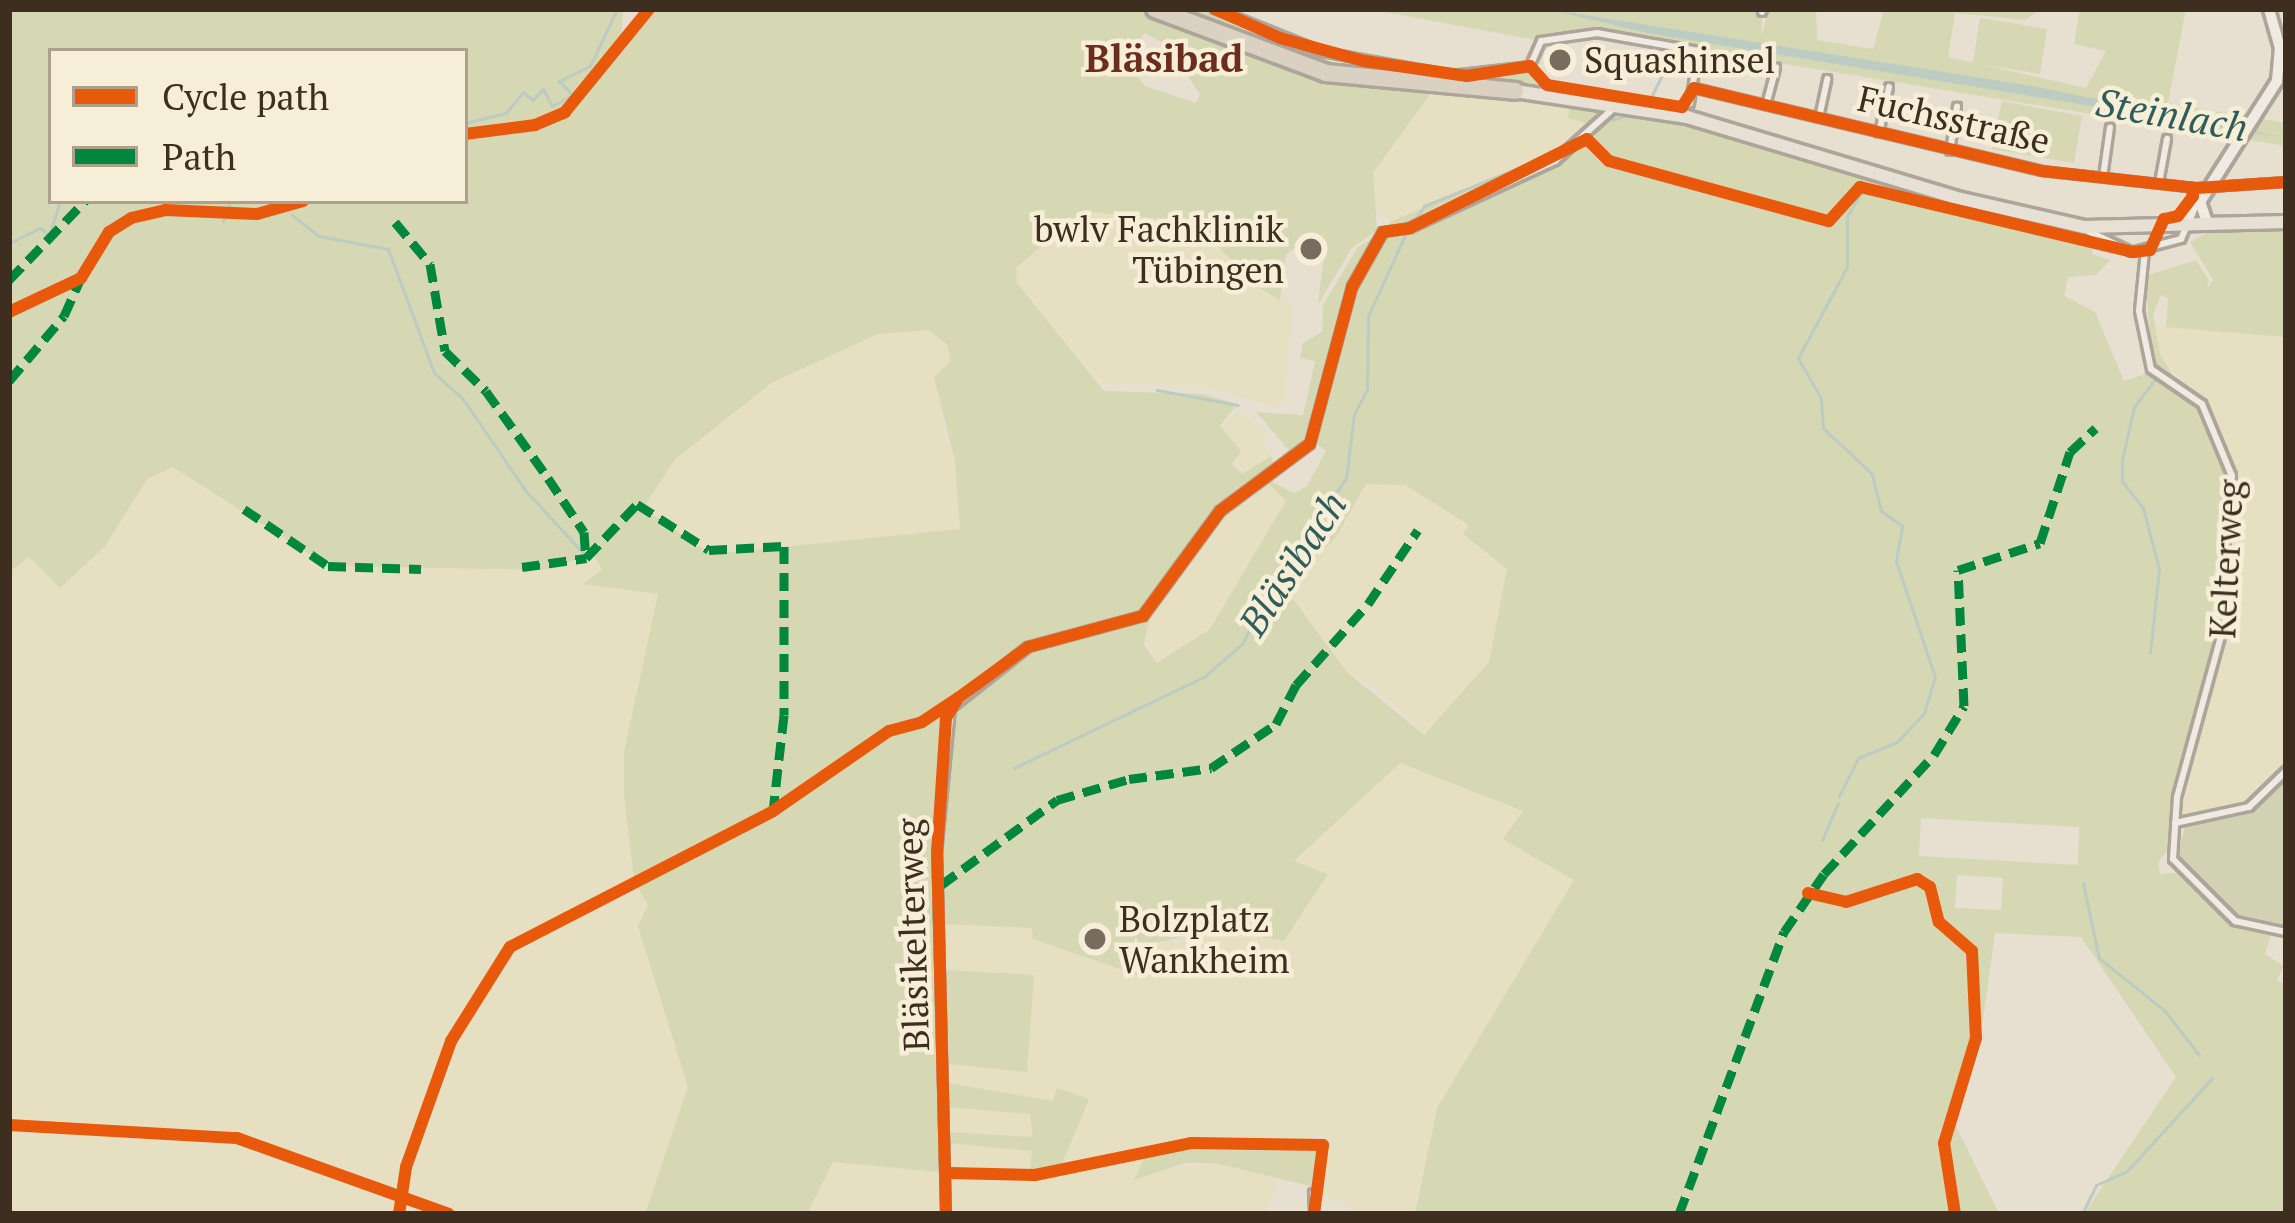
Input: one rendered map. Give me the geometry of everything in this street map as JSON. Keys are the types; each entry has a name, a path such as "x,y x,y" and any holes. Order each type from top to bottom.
{"highway":[{"path":"1155,9 1326,73 1515,91"},
{"path":"1171,9 1317,62 1515,91"}],"main road":[{"path":"1515,91 1616,104 2113,236 2185,230 2207,222 2286,222"}],"street":[{"path":"1215,9 1322,52 1452,75 1530,66 1541,41 1597,33 1698,51 1690,103"},
{"path":"2185,230 2208,183 2258,116 2276,82 2274,17"},
{"path":"1766,105 1776,67"},
{"path":"1819,118 1827,79"},
{"path":"1879,133 1889,87"},
{"name":"Fuchsstraße","path":"1694,88 1950,152 2103,177 2159,183 2286,182"},
{"name":"Bläsikelterweg","path":"946,1214 937,854 950,709 1028,647 1143,616 1220,511 1310,444 1352,287 1383,232 1410,228 1564,156 1616,104"},
{"path":"1950,152 1957,107"},
{"path":"2103,177 2110,127"},
{"path":"2159,183 2167,139"},
{"path":"2113,236 2145,251 2185,230 2208,183"},
{"path":"2200,202 2207,222"},
{"name":"Kelterweg","path":"2145,251 2139,311 2152,369 2202,404 2232,476 2224,517 2229,607 2175,823"},
{"path":"2286,771 2249,807 2175,823 2173,859 2188,879 2243,925 2286,932"},
{"path":"1313,1192 1314,1214"}],"shaded area":[{"path":"1547,9 2032,86 2286,138 1647,33"},
{"path":"1436,86 1570,100 1573,121 1594,125 1552,154 1390,222 1376,209 1373,173"},
{"path":"1082,211 1196,222 1293,306 1285,401 1278,408 1204,386 1100,384 1017,283 1016,268"},
{"path":"2192,325 2286,339 2286,768 2249,805 2179,819 2230,609 2249,610 2232,607 2226,516 2234,475 2226,441 2160,354 2157,327"},
{"path":"928,330 947,344 951,361 943,430 955,461 960,529 711,554 675,531 624,752 634,880 648,905 688,1087 645,1214 9,1214 9,572 28,557 59,587 105,546 147,479 173,467 328,566 498,566 643,508 675,459 773,382 878,334"},
{"path":"1239,410 1267,434 1261,442 1271,456 1242,475 1220,426"},
{"path":"1262,477 1286,500 1272,534 1210,629 1157,663 1142,628 1223,512"},
{"path":"1366,483 1405,484 1470,525 1464,534 1507,569 1489,662 1424,735 1376,688 1346,671 1284,588 1336,537"},
{"path":"1400,763 1523,812 1504,839 1574,880 1436,1109 1415,1214 1359,1214 1314,1187 1325,1137 1314,1135 1311,1144 1252,1140 1157,1170 1215,1163 1278,1178 1267,1214 807,1214 833,1162 948,1173 948,1143 1033,1151 1031,1175 1060,1169 1089,1100 1056,1089 1053,1101 947,1083 947,1064 1027,1071 1034,976 945,970 943,924 1033,928 1146,948 1222,929 1284,941 1328,875 1293,862"},
{"path":"948,1106 1030,1114 1033,1138 948,1132"}],"green space":[{"path":"9,9 623,9 621,43 649,9 1143,9 1295,70 1436,86 1373,173 1377,230 1351,249 1318,305 1325,245 1313,233 1286,255 1280,300 1254,285 1196,222 1082,211 1016,268 1017,283 1104,391 1202,394 1237,404 1220,426 1241,451 1232,464 1242,474 1271,456 1274,464 1219,510 1145,611 1043,638 957,694 939,733 940,855 940,801 958,703 1046,643 1121,629 1150,613 1144,645 1157,663 1210,629 1286,501 1262,477 1294,493 1307,486 1326,451 1315,442 1348,309 1390,222 1552,154 1592,125 1568,118 1570,100 1363,69 1184,9 1215,9 1322,52 1467,76 1530,66 1547,85 1690,103 1686,121 2094,241 2092,254 2110,260 2096,275 2068,277 2064,296 2095,312 2124,381 2152,372 2199,405 2230,476 2222,517 2227,607 2182,768 2172,843 2158,863 2160,874 2178,873 2234,924 2271,934 2265,954 2284,966 2277,980 2286,986 2286,1214 2084,1214 2176,1077 2081,937 1995,933 1983,1020 1955,1124 1999,1214 1415,1214 1437,1108 1574,880 1503,839 1523,811 1400,763 1294,861 1328,874 1284,941 1222,929 1154,943 1137,975 1033,939 1032,928 943,924 945,970 1034,975 1027,1072 948,1064 947,1083 1053,1101 1057,1088 1089,1099 1060,1169 1030,1175 1032,1151 949,1143 949,1173 833,1162 807,1214 645,1214 688,1087 638,926 648,905 634,880 624,793 624,752 658,594 583,584 602,570 593,554 544,570 328,566 173,467 147,479 105,546 60,588 29,557 9,572","holes":["1144,33 1190,56 1185,72 1200,94 1196,103 1145,86 1128,64","928,330 947,344 951,361 934,377 955,461 960,529 711,554 643,508 675,459 773,382 878,334","1366,484 1405,485 1469,525 1463,534 1507,569 1489,662 1424,735 1346,671 1285,588 1336,537","1921,818 2079,827 2078,865 1919,856","1957,875 2003,878 2001,910 1955,908","948,1107 1030,1114 1033,1137 948,1132"]},
{"path":"1368,9 1763,9 1761,36 1769,9 1816,9 1817,40 1873,49 1884,9 2041,9 2025,20 1955,13 1948,57 2086,88 2106,51 2074,44 2080,9 2186,9 2168,103 2286,123 2286,146 1609,35 1541,41"},
{"path":"1980,18 2047,29 2040,74 1973,63"},
{"path":"2002,101 2082,116 2074,163 1992,149"},
{"path":"2286,227 2286,337 2166,327 2168,298 2161,295 2153,314 2160,354 2178,384 2153,367 2145,276 2196,260 2209,281 2206,291 2213,280 2190,242 2217,228"},
{"path":"1373,238 1352,276 1318,421 1292,454 1256,412 1303,415 1315,361 1300,358 1303,343 1322,332 1323,305 1358,247"},
{"path":"2286,776 2286,926 2239,916 2177,857 2185,827 2252,810"},
{"path":"1252,1140 1323,1145 1314,1187 1215,1163 1185,1163 1134,1180 1149,1148"}],"waterway":[{"path":"468,122 506,113 523,92 533,100 543,89 552,106 573,95 559,81 590,66 617,9"},
{"name":"Bläsibach","path":"1652,95 1673,53"},
{"name":"Bläsibach","path":"1612,120 1631,114"},
{"name":"Bläsibach","path":"1415,220 1424,206 1562,150"},
{"path":"1839,796 1858,758 1897,742 1924,713 1935,677 1896,561 1902,526 1881,511 1872,474 1823,428 1821,398 1798,358 1847,267 1847,216 1864,189"},
{"path":"9,243 40,228 49,235 59,204"},
{"path":"292,215 319,236 388,249 434,373 463,399 525,490 583,553"},
{"name":"Bläsibach","path":"1292,558 1346,478 1354,414 1367,390 1368,316 1405,235"},
{"path":"2150,653 2159,569 2143,508 2122,481 2122,460 2134,407 2157,376"},
{"path":"1157,390 1238,405"},
{"name":"Bläsibach","path":"1014,768 1205,676 1243,643 1271,584"},
{"path":"1822,840 1838,803"},
{"path":"2083,883 2099,958 2164,1010 2199,1055"},
{"path":"2082,1214 2096,1185 2127,1171 2213,1077"}],"marked path":[{"path":"9,280 82,204"},
{"path":"395,222 430,264 445,351 486,391 548,478 584,532 586,558"},
{"path":"9,381 64,316 80,280"},
{"path":"1679,1214 1784,932 1824,874 1934,755 1964,706 1958,570 2040,543 2070,452 2096,428"},
{"path":"522,567 586,558 637,504 709,550 784,546 784,715 773,811"},
{"path":"244,509 328,566 421,569"},
{"path":"941,885 1057,800 1129,779 1211,768 1276,724 1296,685 1368,604 1418,530"}],"cycle path":[{"path":"468,134 535,125 565,112 649,9"},
{"path":"1215,9 1280,38 1364,61 1467,76 1530,66 1547,85 1682,107 1694,88 2042,171 2197,188 2286,182"},
{"path":"946,1214 937,854 946,718 958,698 1028,647 1143,616 1220,511 1310,444 1352,287 1383,232 1410,228 1587,139 1609,161 1829,221 1860,187 2132,252 2150,250 2164,219 2178,216 2193,196 2191,187"},
{"path":"9,312 81,278 109,232 131,218 165,210 257,214 292,204"},
{"path":"399,1214 406,1167 451,1041 510,947 773,811 889,731 922,722 958,698"},
{"path":"1808,893 1846,902 1917,879 1930,887 1939,922 1972,951 1976,1038 1944,1143 1955,1214"},
{"path":"9,1125 237,1138 449,1214"},
{"path":"949,1173 1035,1175 1191,1143 1323,1145 1314,1214"}],"place":[{"name":"Squashinsel","path":"1560,60"},
{"name":"bwlv Fachklinik Tübingen","path":"1311,249"},
{"name":"Bolzplatz Wankheim","path":"1095,939"}],"district":[{"name":"Bläsibad","path":"1164,57"}],"water label":[{"name":"Steinlach","path":"2172,114"}]}
